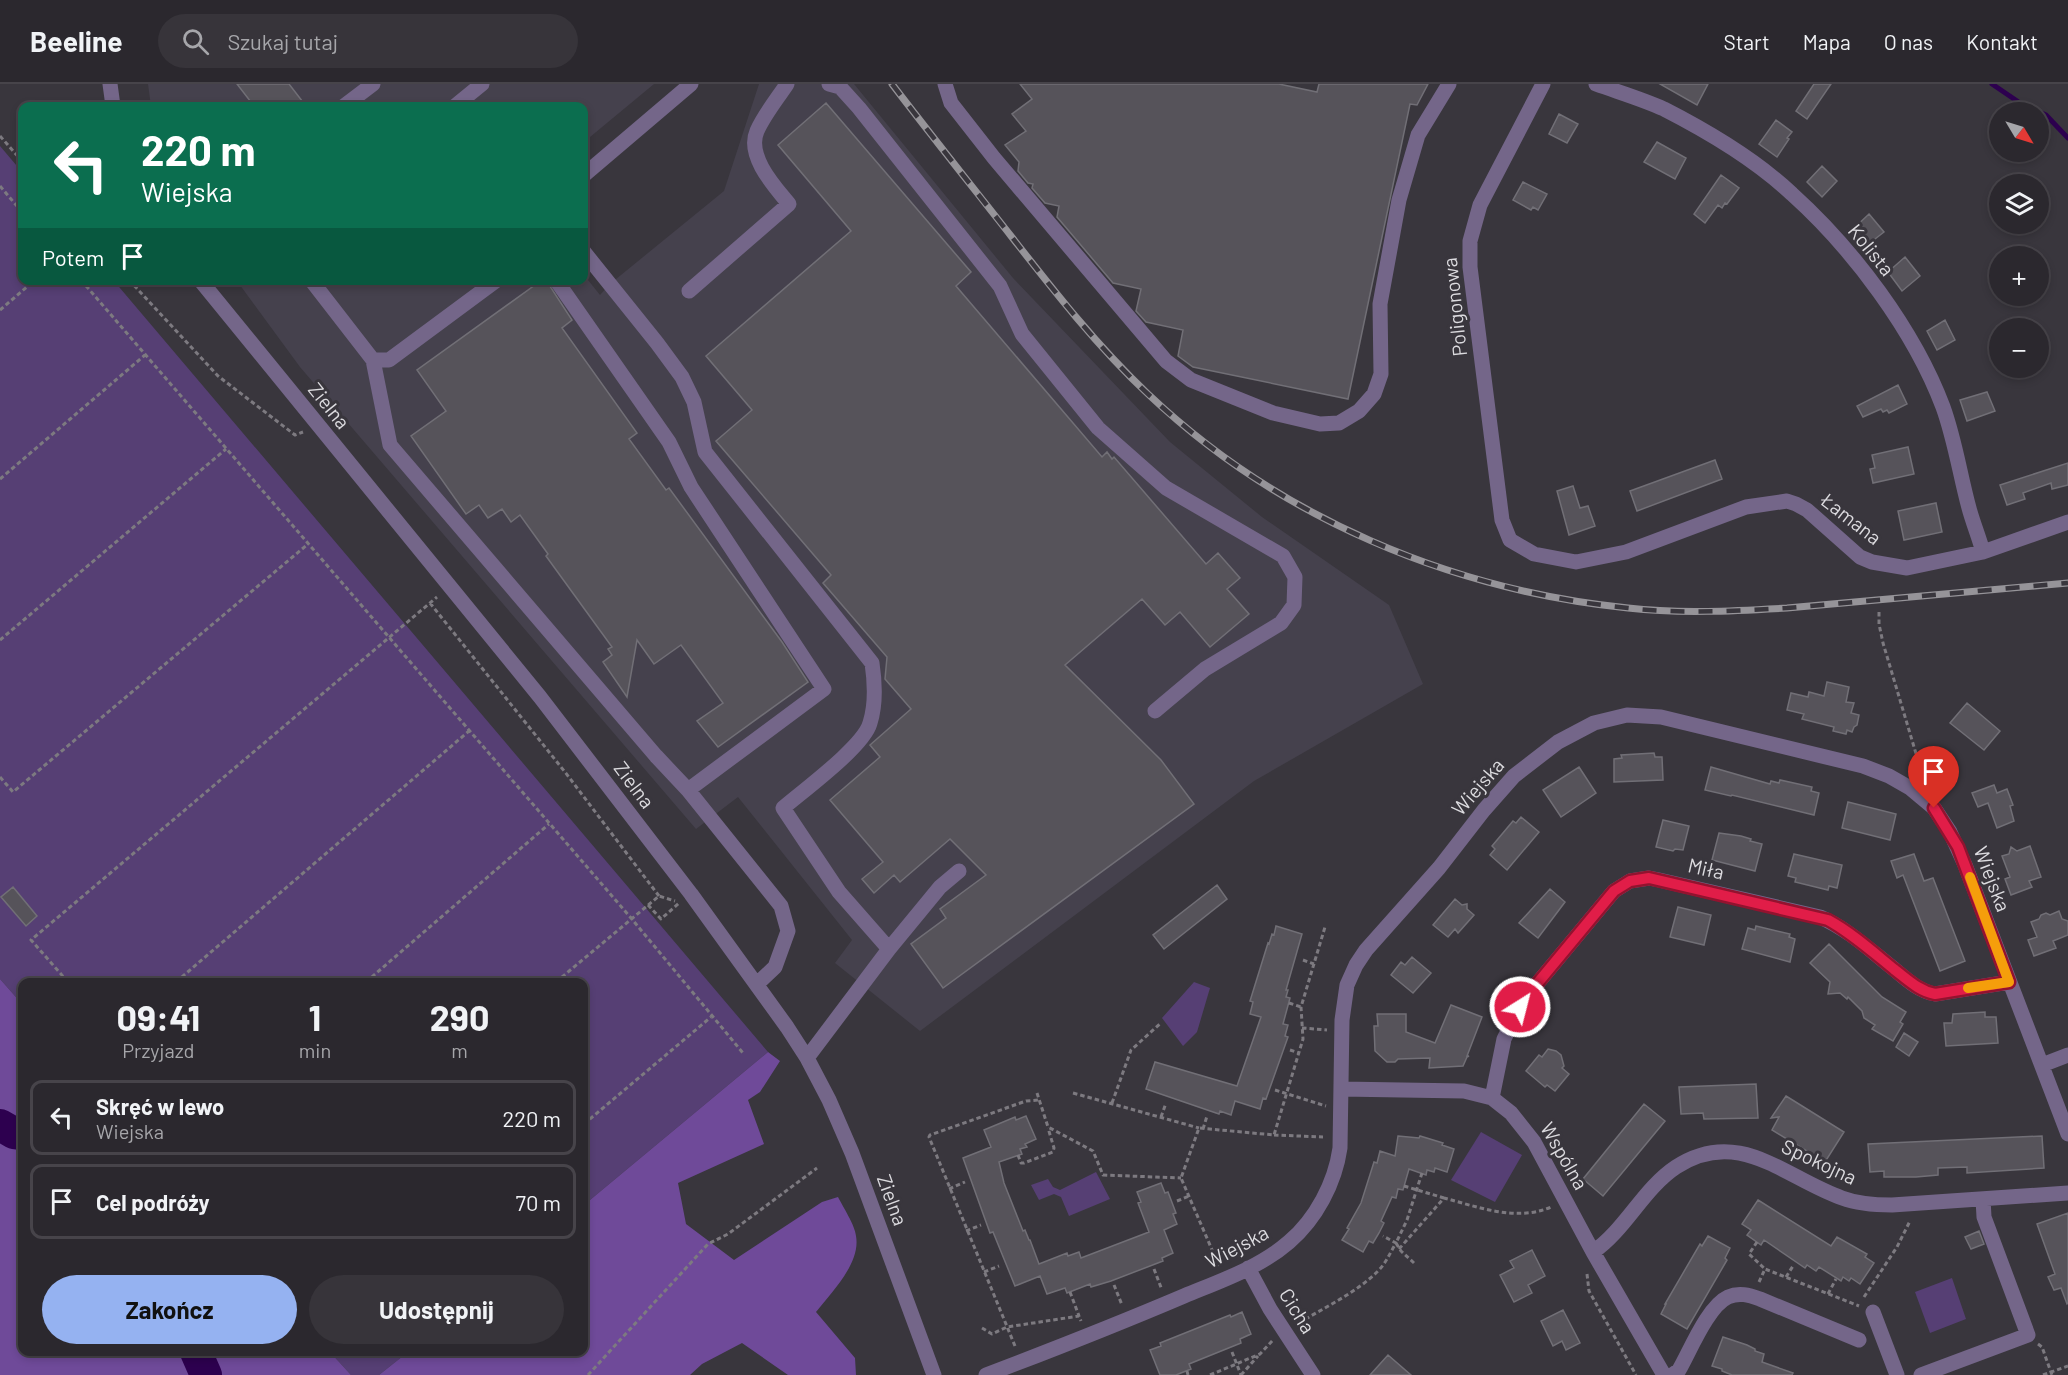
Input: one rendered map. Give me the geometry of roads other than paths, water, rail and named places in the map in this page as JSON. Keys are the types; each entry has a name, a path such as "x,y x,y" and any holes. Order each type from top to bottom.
{"street":[{"path":"110,84 112,102"},
{"path":"349,102 373,84"},
{"path":"460,102 482,84"},
{"path":"588,172 691,84"},
{"path":"689,291 789,204 756,158 756,134 787,84"},
{"path":"829,84 840,87 859,108 1000,286 1022,334 1098,428 1166,488 1283,556 1295,577 1294,604 1281,623 1205,669 1155,711"},
{"path":"945,84 951,103 994,158 1166,361 1191,380 1273,413 1320,424 1339,423 1359,411 1374,394 1381,374 1380,304 1399,200 1418,135 1449,84"},
{"name":"Poligonowa","path":"1510,540 1502,520 1470,267 1470,241 1480,205 1543,84"},
{"name":"Kolista","path":"1596,84 1662,108 1708,133 1752,162 1792,193 1863,271 1894,313 1920,359 1942,407 1983,552"},
{"path":"588,257 682,377 694,402 705,452 872,663 874,701 870,725 859,742 783,808 839,892 889,950"},
{"name":"Zielna","path":"204,285 564,727 757,984 807,1058 829,1100 852,1153 934,1375"},
{"path":"314,285 373,360 390,445 656,756 688,790 781,906 788,932 775,966 757,984"},
{"path":"373,360 389,360 490,285"},
{"path":"560,285 669,441 691,487 824,689 688,790"},
{"name":"Łamana","path":"1510,540 1534,554 1576,562 1626,552 1746,507 1787,501 1807,510 1860,557 1872,562 1907,568 1983,552 2068,522"},
{"name":"Wiejska","path":"986,1375 1086,1337 1226,1278 1261,1262 1291,1240 1324,1199 1338,1166 1341,1149 1344,997 1361,957 1439,868 1514,776 1540,754 1574,733 1613,717 1627,715 1661,717 1863,766 1899,781 1922,797 1939,815 1958,847 2068,1134"},
{"path":"807,1058 940,887 959,871"},
{"name":"Miła","path":"1492,1098 1504,1039 1520,1007 1608,898 1622,885 1640,879 1659,880 1820,917 1842,928 1914,985 1927,992 1935,994 2009,982"},
{"path":"2042,1065 2068,1055"},
{"name":"Wspólna","path":"1341,1089 1455,1091 1492,1098 1511,1113 1529,1135 1555,1203 1593,1251 1664,1375"},
{"name":"Spokojna","path":"1593,1251 1608,1241 1670,1171 1694,1158 1712,1153 1730,1152 1756,1156 1833,1194 1852,1201 1878,1205 2068,1193"},
{"path":"1921,1375 2028,1335 1984,1218 1983,1199"},
{"name":"Cicha","path":"1248,1268 1256,1285 1313,1375"},
{"path":"1672,1375 1679,1370 1709,1315 1728,1296 1743,1294 1753,1296 1859,1340"},
{"path":"1866,1309 1897,1375"}],"waterway":[{"path":"1992,84 2020,103 2046,115 2068,138"},
{"path":"0,1125 18,1134"},
{"path":"198,1356 206,1375"}],"railway":[{"path":"892,84 1060,298 1111,357 1148,394 1199,438 1253,477 1310,511 1370,540 1432,565 1496,584 1562,599 1648,610 1707,611 1787,608 2068,583"}]}
